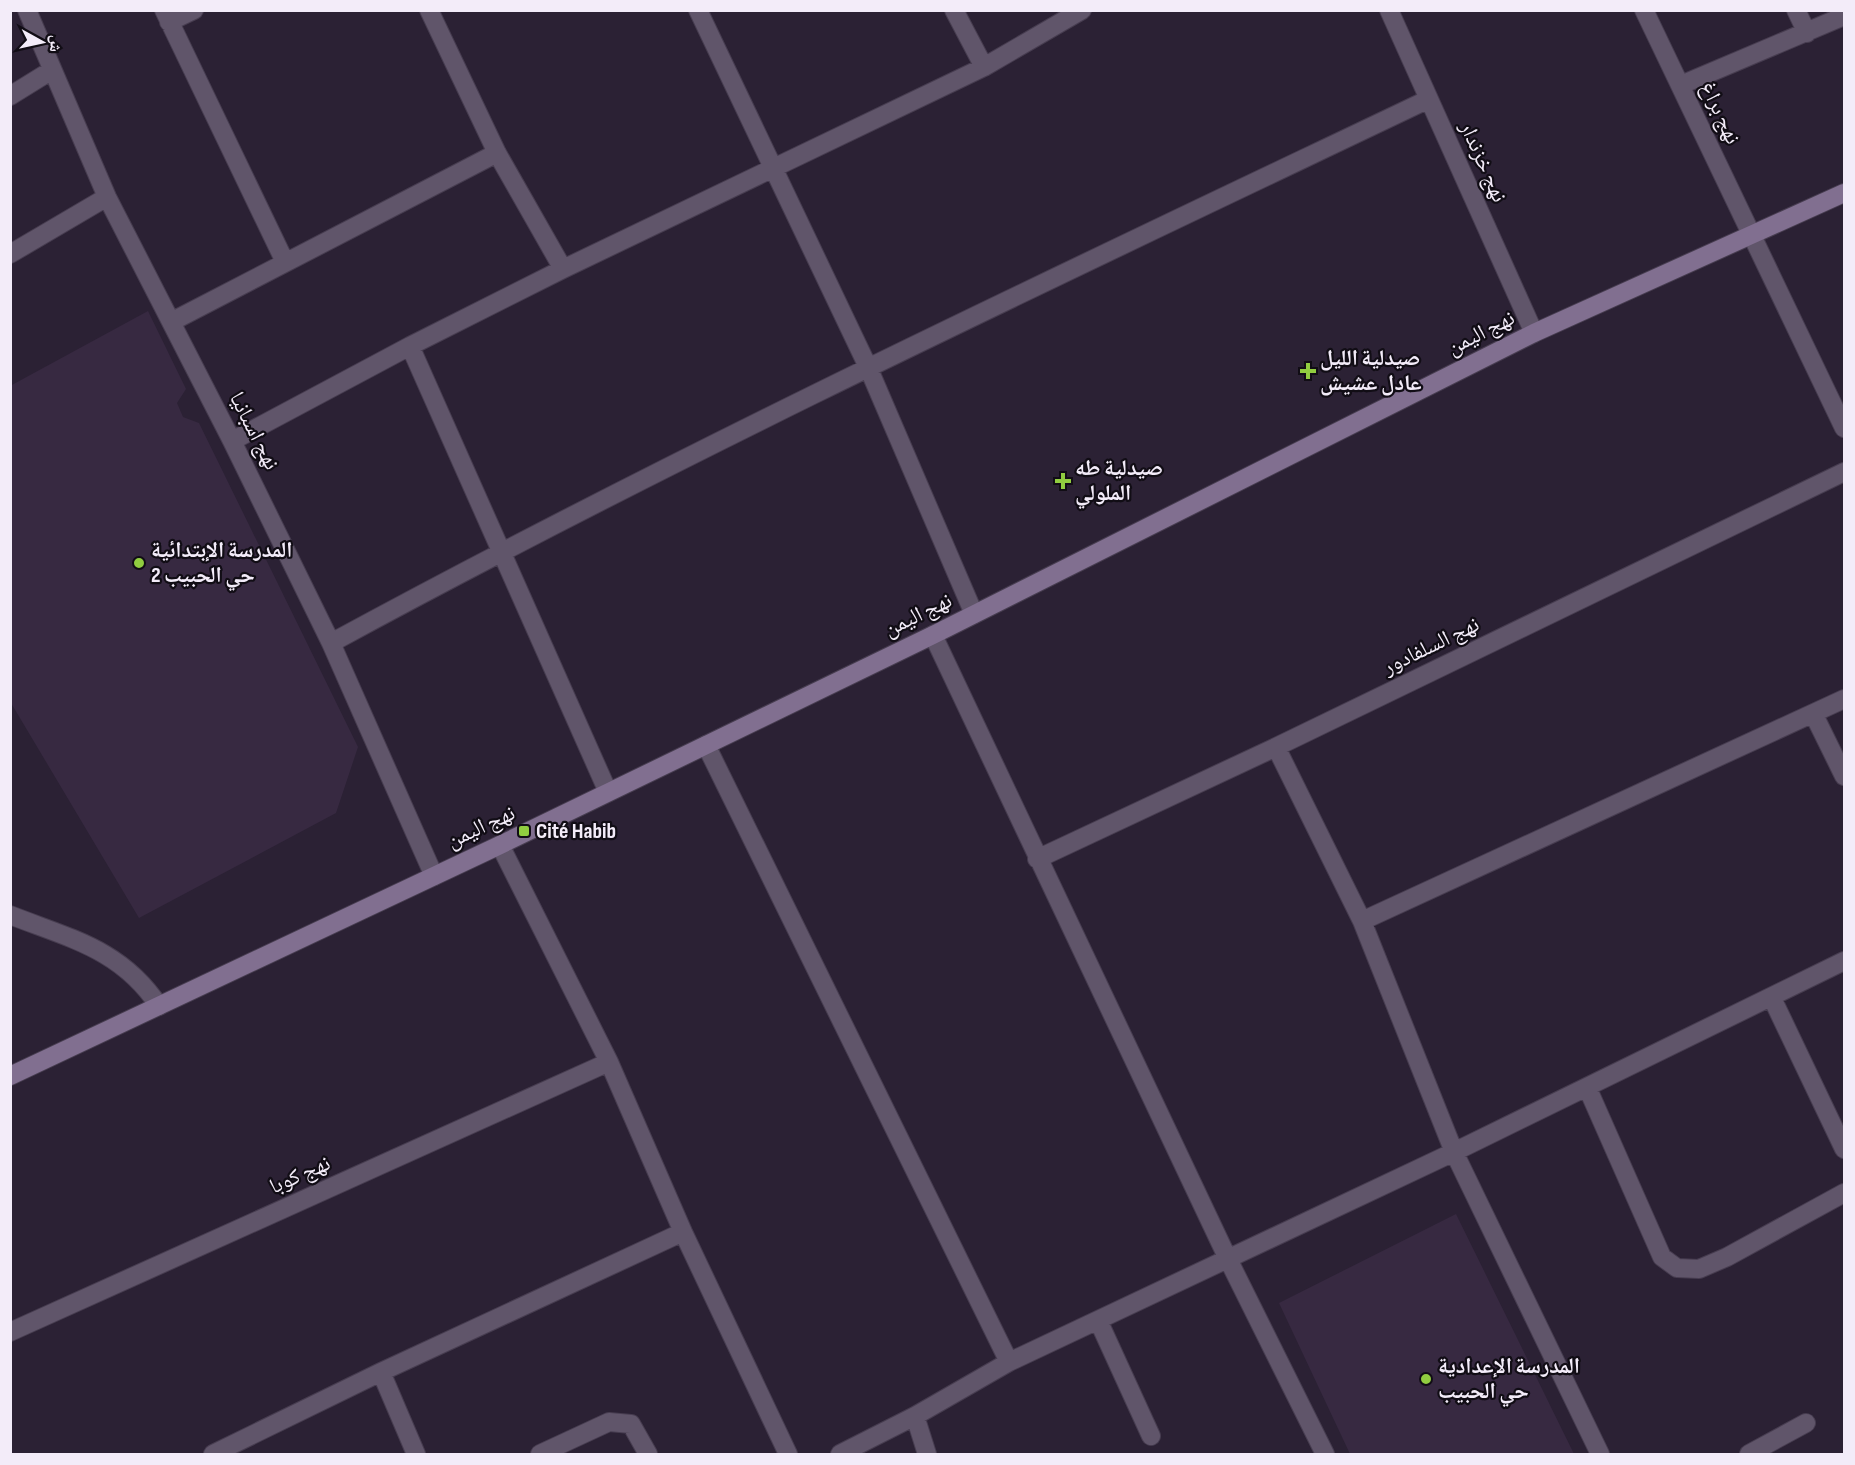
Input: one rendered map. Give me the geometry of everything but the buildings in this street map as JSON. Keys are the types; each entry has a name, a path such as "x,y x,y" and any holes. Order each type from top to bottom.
{"main road":[{"name":"نهج اليمن","path":"10,1076 500,845 933,635 1534,333 1752,237 1845,193"}],"street":[{"name":"نهج اسبانيا","path":"27,10 107,197 232,441 331,644 434,876"},
{"path":"195,10 166,16 285,261"},
{"path":"429,10 497,153 563,269"},
{"path":"698,10 868,367 974,614"},
{"path":"954,10 984,67"},
{"path":"232,441 410,346 563,269 984,67 1082,10"},
{"name":"نهج خزندار","path":"1389,10 1534,333"},
{"name":"نهج براغ","path":"1644,10 1845,428"},
{"path":"1796,10 1807,33"},
{"path":"1681,85 1845,16"},
{"path":"10,96 52,70"},
{"path":"331,644 501,551 868,367 1429,99"},
{"path":"171,322 497,153"},
{"path":"10,254 107,197"},
{"path":"410,346 608,792"},
{"name":"نهج السلفادور","path":"1037,859 1276,747 1845,472"},
{"path":"933,635 1037,859 1228,1258 1326,1455"},
{"path":"1362,921 1845,699"},
{"path":"1814,715 1845,776"},
{"path":"706,745 1009,1362"},
{"path":"1276,747 1362,921 1454,1152 1600,1455"},
{"path":"500,845 609,1062 683,1232 788,1455"},
{"path":"10,915 113,958 131,971 159,1006"},
{"path":"840,1455 915,1416 1009,1362 1454,1152 1845,961"},
{"path":"1772,998 1845,1149"},
{"name":"نهج كوبا","path":"10,1332 609,1062"},
{"path":"1587,1087 1662,1257 1677,1268 1700,1269 1727,1257 1845,1192"},
{"path":"213,1455 381,1372 683,1232"},
{"path":"1098,1320 1151,1436"},
{"path":"381,1372 416,1455"},
{"path":"915,1416 927,1455"},
{"path":"540,1455 609,1422 631,1424 648,1455"},
{"path":"1749,1455 1806,1423"}],"shaded area":[{"name":"المدرسة الإبتدائية حي الحبيب 2","path":"148,311 186,389 177,403 183,417 199,423 358,747 336,813 139,918 11,703 10,386"},
{"name":"المدرسة الإعدادية حي الحبيب","path":"1456,1214 1574,1454 1350,1454 1279,1303"}],"place":[{"name":"صيدلية الليل عادل عشيش","path":"1308,371"},
{"name":"صيدلية طه الملولي","path":"1063,481"},
{"name":"المدرسة الإبتدائية حي الحبيب 2","path":"139,563"},
{"name":"Cité Habib","path":"524,831"},
{"name":"المدرسة الإعدادية حي الحبيب","path":"1426,1379"}]}
